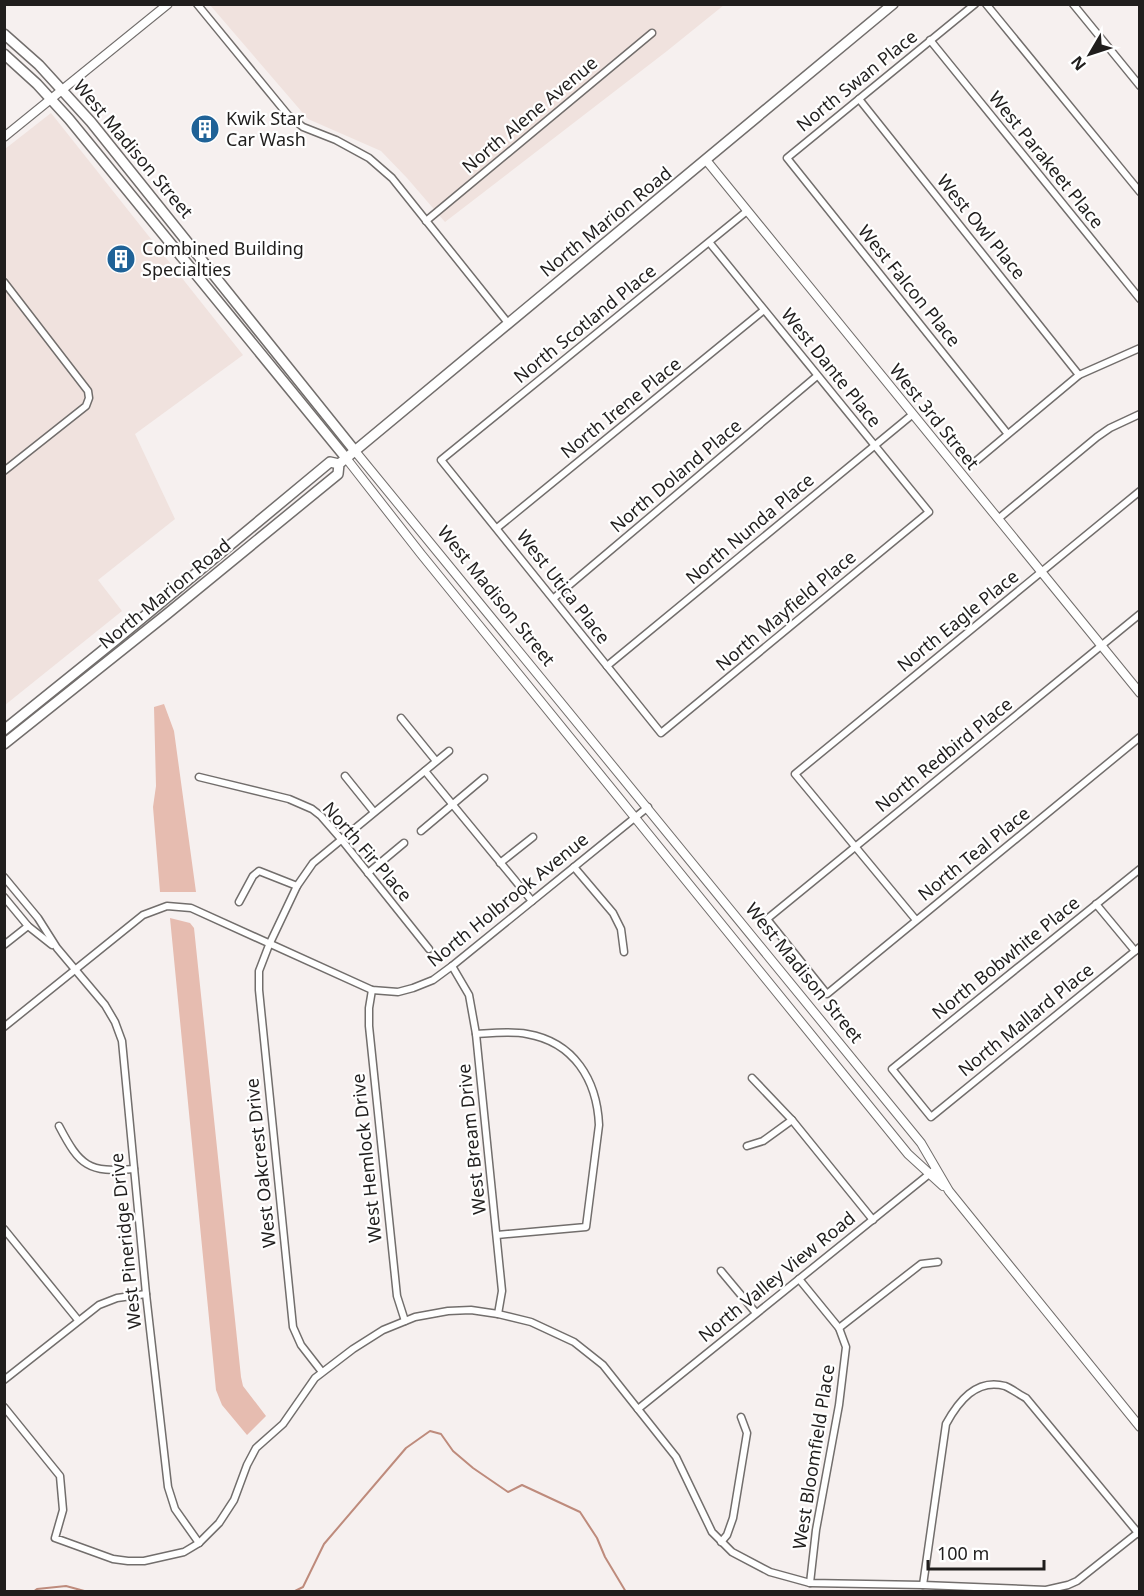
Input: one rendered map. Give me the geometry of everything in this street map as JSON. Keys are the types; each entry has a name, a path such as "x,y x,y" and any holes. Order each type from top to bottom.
{"main road":[{"name":"North Marion Road","path":"4,730 330,462 342,461 355,451 893,4"},
{"name":"West Madison Street","path":"4,33 64,90 158,203 355,451"},
{"name":"West Madison Street","path":"4,54 51,99 342,461"},
{"name":"North Marion Road","path":"4,744 338,474 342,461"}],"street":[{"path":"4,136 168,4"},
{"path":"197,4 288,116 303,127 336,140 369,158 392,178 508,323"},
{"name":"North Swan Place","path":"787,158 975,4"},
{"path":"986,4 1140,192"},
{"path":"1073,4 1140,86"},
{"name":"North Alene Avenue","path":"426,221 652,33"},
{"name":"West Parakeet Place","path":"930,40 1140,299"},
{"name":"West Owl Place","path":"859,99 1080,375"},
{"name":"West Falcon Place","path":"787,158 1008,433"},
{"name":"West 3rd Street","path":"706,160 1140,693"},
{"name":"North Scotland Place","path":"441,460 747,211"},
{"name":"West Dante Place","path":"709,242 929,512"},
{"path":"4,282 88,391 89,398 86,406 4,471"},
{"name":"North Irene Place","path":"497,528 764,310"},
{"path":"976,461 1080,375 1140,348"},
{"name":"North Doland Place","path":"554,598 817,376"},
{"name":"North Nunda Place","path":"607,666 913,414"},
{"path":"998,519 1097,437 1110,428 1140,414"},
{"name":"West Madison Street","path":"355,451 921,1143 933,1172"},
{"name":"West Utica Place","path":"441,460 661,733"},
{"name":"West Madison Street","path":"342,461 421,554 908,1154 933,1172 1140,1427"},
{"name":"North Eagle Place","path":"855,847 795,774 1140,491"},
{"name":"North Mayfield Place","path":"661,733 929,512"},
{"name":"North Redbird Place","path":"827,993 767,919 1140,614"},
{"path":"401,718 436,761"},
{"name":"North Teal Place","path":"827,993 1140,737"},
{"name":"West Oakcrest Drive","path":"322,1372 298,1340 293,1322 259,990 259,970 297,886 313,863 449,751"},
{"path":"424,771 532,901"},
{"path":"345,776 374,812"},
{"name":"North Fir Place","path":"199,777 304,804 321,816 429,949"},
{"path":"421,831 484,778"},
{"name":"North Holbrook Avenue","path":"4,1027 143,915 167,906 191,908 372,990 398,992 413,988 433,980 452,966 648,807"},
{"path":"500,863 532,837"},
{"path":"368,873 404,843"},
{"path":"855,847 916,920"},
{"path":"574,867 613,913 621,929 624,952"},
{"name":"North Bobwhite Place","path":"932,1117 892,1069 1140,869"},
{"path":"239,902 253,876 259,871 297,886"},
{"name":"West Pineridge Drive","path":"4,877 38,918 57,948 111,1014 122,1041 146,1294 170,1498 180,1517 199,1543"},
{"name":"West Pineridge Drive","path":"4,897 28,926 57,948"},
{"path":"1096,904 1137,949"},
{"path":"4,945 28,926"},
{"name":"North Mallard Place","path":"932,1117 1137,949"},
{"name":"West Bream Drive","path":"452,966 469,995 476,1034 502,1291 498,1314"},
{"name":"West Hemlock Drive","path":"372,990 369,1026 397,1296 405,1321"},
{"path":"476,1034 525,1034 548,1040 558,1046 574,1059 586,1074 595,1094 599,1113 586,1227 497,1235"},
{"path":"752,1078 792,1120 873,1220"},
{"path":"747,1146 763,1141 792,1120"},
{"path":"59,1126 72,1151 89,1166 108,1171 134,1169"},
{"name":"North Valley View Road","path":"638,1409 933,1172"},
{"path":"4,1229 78,1320"},
{"path":"838,1328 921,1264 938,1262"},
{"path":"721,1271 756,1313"},
{"name":"West Bloomfield Place","path":"799,1279 838,1328 846,1347 839,1405 816,1530 810,1583"},
{"path":"4,1380 78,1320 105,1302 146,1294"},
{"path":"4,1407 60,1476 63,1510 55,1538 113,1559 135,1561 175,1555 199,1543 214,1529 231,1506 256,1448 283,1424 309,1384 322,1372 383,1330 415,1317 448,1311 471,1310 531,1322 574,1342 603,1365 681,1465 706,1522 721,1542 742,1559 770,1572 810,1583 1046,1590 1077,1581 1139,1533 1026,1398 1005,1386 988,1385 971,1392 957,1403 946,1424 924,1585"},
{"path":"721,1542 730,1527 735,1508 747,1433 741,1417"}],"shaded area":[{"path":"210,5 724,5 445,222 381,151 308,119"},
{"path":"51,113 243,355 135,434 175,519 98,580 122,611 5,705 5,149"},
{"path":"164,704 174,731 196,892 160,892 153,807 156,786 154,707"},
{"path":"170,918 190,923 194,928 241,1377 243,1386 266,1416 247,1435 222,1405 216,1390"}],"waterway":[{"path":"293,1592 303,1587 324,1544 406,1448 430,1431 441,1434 453,1451 508,1492 522,1485 580,1512 626,1592"},
{"path":"33,1592 37,1589 66,1586 88,1592"}],"place":[{"name":"Kwik Star Car Wash","path":"205,129"},
{"name":"Combined Building Specialties","path":"121,259"}]}
